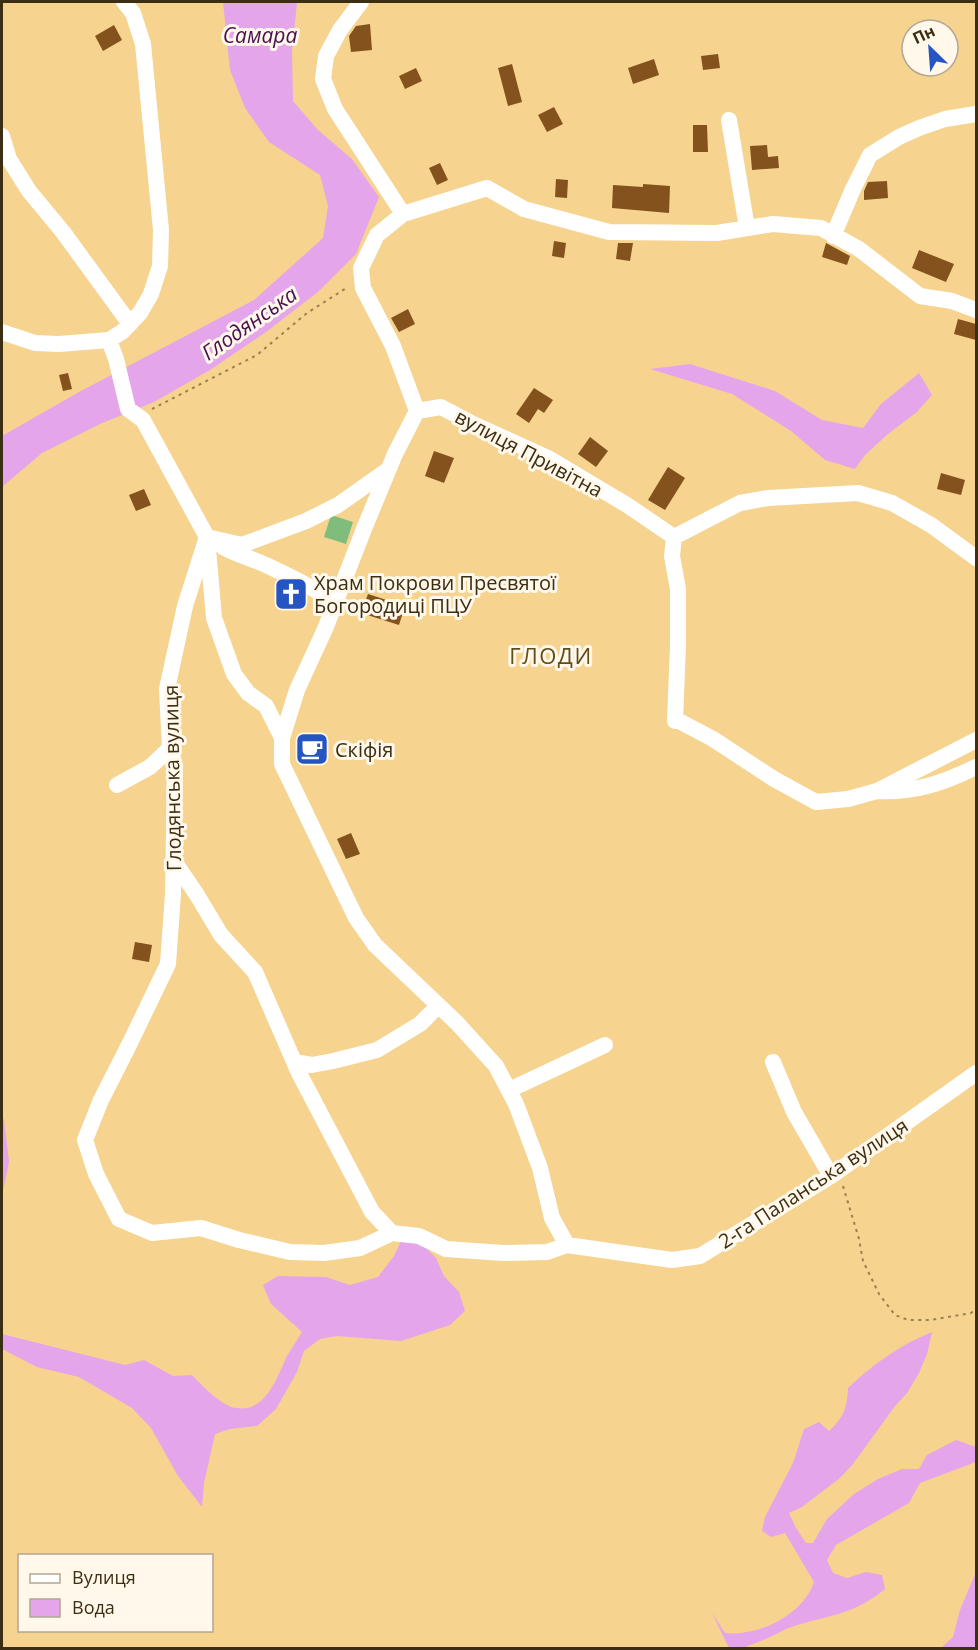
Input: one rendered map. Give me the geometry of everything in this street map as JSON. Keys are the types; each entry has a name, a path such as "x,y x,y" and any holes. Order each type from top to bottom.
{"street":[{"path":"361,2 340,30 326,56 322,78 335,110 403,214"},
{"path":"2,332 35,343 58,344 109,340 130,324 140,313 151,294 160,266 161,230 142,44 132,5"},
{"path":"833,236 870,155 919,128 945,119 976,114"},
{"path":"729,120 747,228"},
{"path":"2,136 9,159 29,191 63,232 130,324"},
{"path":"567,1245 552,1218 540,1168 516,1104 496,1066 457,1023 375,945 356,918 282,764 282,738 297,690 326,630 389,469 417,411 393,346 363,288 361,268 377,235 403,214 488,188 524,209 609,232 717,233 772,224 821,228 859,249 920,296 952,301 976,310"},
{"path":"109,340 128,409 143,420 207,537 214,618 234,674 248,693 266,706 282,738"},
{"name":"вулиця Привітна","path":"417,411 441,407 550,459 675,537"},
{"path":"207,537 242,545 306,521 338,505 389,469"},
{"path":"976,558 932,525 892,503 858,493 768,498 740,503 675,537 672,556 678,589 675,721 680,721 713,739 774,779 816,802 848,799 877,791 976,740"},
{"path":"207,537 236,554 263,563 310,585 336,602"},
{"name":"Глодянська вулиця","path":"207,537 185,606 167,689 171,748 175,766 173,894 168,964 101,1100 85,1140 96,1174 119,1219 152,1233 201,1228 290,1252 324,1253 360,1248 392,1233"},
{"path":"117,785 150,767 171,748"},
{"path":"877,791 898,792 923,788 976,767"},
{"path":"174,861 221,935 255,972 294,1062 372,1212 392,1233"},
{"path":"294,1062 312,1065 377,1050 420,1024 438,1006"},
{"path":"509,1090 605,1045"},
{"path":"773,1062 794,1112 831,1176"},
{"name":"2-га Паланська вулиця","path":"392,1233 419,1236 446,1249 547,1252 567,1245 672,1260 700,1256 831,1176 976,1073"}],"path":[{"path":"143,420 153,408 257,356 307,313 362,279"},
{"path":"831,1176 843,1186 863,1261 879,1294 895,1315 909,1320 931,1320 971,1313 976,1309"}],"green space":[{"path":"331,515 353,522 346,544 324,537"}],"water":[{"name":"Самара","path":"223,2 297,2 292,52 293,101 318,130 352,159 379,197 356,254 318,292 266,332 210,370 154,402 100,424 42,453 2,487 2,436 79,392 254,300 323,238 328,206 320,175 269,142 245,108 230,70"},
{"path":"690,364 775,391 822,420 863,428 881,404 919,373 932,395 917,412 865,455 855,469 825,460 791,431 732,394 650,369"},
{"path":"2,1115 9,1162 2,1196"},
{"path":"402,1239 420,1242 436,1258 444,1276 459,1292 465,1311 450,1325 401,1341 337,1336 320,1339 304,1351 297,1372 276,1409 257,1426 230,1429 215,1434 204,1483 202,1507 178,1476 151,1428 132,1408 79,1377 37,1367 2,1349 2,1334 125,1365 144,1360 173,1376 192,1375 224,1403 236,1408 246,1408 255,1405 269,1392 302,1332 271,1304 263,1285 278,1276 326,1277 350,1285 378,1277 394,1256"},
{"path":"932,1332 927,1354 918,1375 853,1464 840,1478 802,1507 789,1513 806,1543 813,1543 827,1519 854,1494 878,1479 902,1469 919,1469 927,1455 956,1440 976,1447 976,1462 920,1483 909,1503 836,1545 827,1560 833,1573 847,1578 866,1572 882,1575 885,1589 851,1610 788,1628 745,1648 729,1648 712,1613 725,1633 738,1633 765,1627 790,1614 808,1594 814,1582 785,1533 771,1537 762,1531 765,1517 793,1463 804,1429 819,1422 829,1431 844,1412 848,1388 887,1356"},
{"path":"976,1572 976,1648 941,1648 953,1637 960,1610"}],"building":[{"path":"370,24 372,50 351,52 349,36 356,26"},
{"path":"114,25 122,40 103,51 95,36"},
{"path":"718,54 720,68 703,70 701,56"},
{"path":"654,59 659,75 633,84 628,68"},
{"path":"512,64 522,102 508,106 498,68"},
{"path":"416,68 422,81 405,89 399,76"},
{"path":"554,107 563,124 547,132 538,115"},
{"path":"693,125 707,125 708,152 693,152"},
{"path":"767,145 768,157 778,156 779,168 752,170 750,146"},
{"path":"440,163 448,180 437,185 429,168"},
{"path":"556,179 568,180 567,198 555,197"},
{"path":"887,181 888,198 864,200 864,191 868,182"},
{"path":"643,184 670,186 669,213 612,208 613,185 643,187"},
{"path":"554,241 566,243 564,258 552,256"},
{"path":"618,243 633,243 630,261 616,259"},
{"path":"826,243 850,256 847,265 822,257"},
{"path":"919,250 954,264 946,282 912,268"},
{"path":"408,309 415,324 399,332 391,318"},
{"path":"958,319 976,324 976,340 954,334"},
{"path":"68,373 72,389 63,391 59,375"},
{"path":"534,388 553,400 544,413 538,409 529,423 516,414"},
{"path":"590,437 608,451 596,467 578,454"},
{"path":"434,451 454,458 444,483 425,476"},
{"path":"668,467 685,478 665,510 648,500"},
{"path":"941,473 965,480 961,495 937,489"},
{"path":"144,489 151,505 136,511 129,495"},
{"path":"368,594 405,606 399,625 361,613"},
{"name":"Скіфія","path":"303,738 324,741 321,760 300,756"},
{"path":"351,833 360,854 346,859 337,839"},
{"path":"135,942 152,945 149,962 132,959"}],"place":[{"name":"Храм Покрови Пресвятої Богородиці ПЦУ","path":"291,594"},
{"name":"Скіфія","path":"312,749"}],"district":[{"name":"ГЛОДИ","path":"551,655"}],"water label":[{"name":"Глодянська","path":"249,323"}]}
